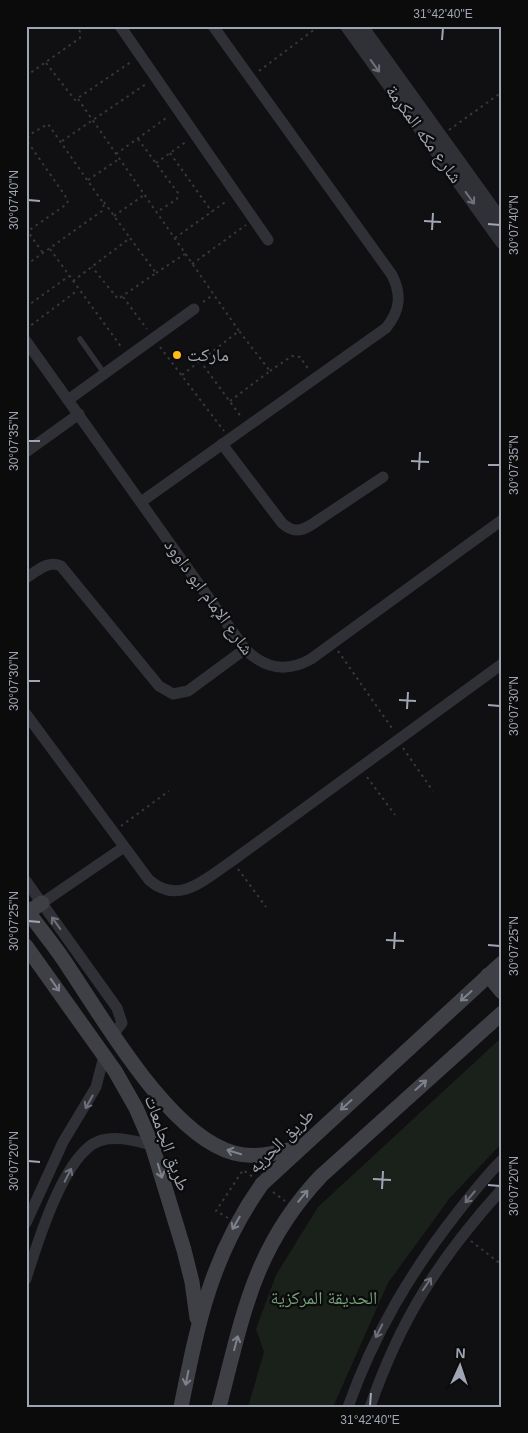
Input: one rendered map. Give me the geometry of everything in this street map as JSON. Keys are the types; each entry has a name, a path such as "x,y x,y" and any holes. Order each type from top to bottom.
{"main road":[{"path":"27,911 42,903"},
{"name":"طريق الجامعات","path":"27,911 68,965 113,1035 153,1088 200,1135 232,1152 249,1156 265,1156 299,1148"},
{"name":"طريق الجامعات","path":"26,946 128,1091 152,1145 184,1250 192,1282 198,1322"},
{"name":"طريق الحريه","path":"181,1407 198,1322 224,1248 246,1207 262,1184 502,962"},
{"path":"488,976 502,992"},
{"path":"219,1407 255,1277 272,1240 294,1207 321,1176 502,1012"},
{"path":"100,1050 113,1035"}],"street":[{"path":"120,26 154,78 268,240"},
{"path":"141,502 386,328 394,319 400,297 397,285 214,26"},
{"name":"شارع مكه المكرمة","path":"347,26 502,242"},
{"name":"شارع مكه المكرمة","path":"361,26 502,222"},
{"path":"68,400 194,309"},
{"name":"شارع الإمام ابو داوود","path":"26,342 245,649 262,663 283,669 298,666 333,643 502,520"},
{"path":"26,452 78,414"},
{"path":"226,442 282,522 295,531 303,530 383,477"},
{"path":"26,578 46,565 56,563 62,566 159,686 173,694 188,691 245,649"},
{"path":"26,714 149,880 167,891 178,892 187,889 232,861 502,664"},
{"path":"42,903 124,847"},
{"path":"26,881 120,1013 122,1023 113,1035"},
{"path":"47,1219 28,1218 63,1142 96,1087 100,1050"},
{"path":"26,1279 47,1219 73,1165 88,1147 111,1138 152,1145"},
{"path":"348,1407 374,1342 396,1298 443,1230 502,1160"},
{"path":"370,1407 392,1348 406,1318 433,1275 502,1190"}],"lane":[{"path":"80,339 104,373"}],"path":[{"path":"26,76 80,38 80,32 76,26"},
{"path":"250,78 319,26"},
{"path":"78,99 139,56"},
{"path":"46,63 73,98 78,99 213,295 270,371"},
{"path":"62,142 154,78"},
{"path":"440,136 502,92"},
{"path":"116,154 177,110"},
{"path":"43,253 27,230 67,204 68,200 28,143 28,137 47,124 156,273"},
{"path":"156,163 195,136"},
{"path":"138,139 178,195 177,198 156,213"},
{"path":"170,153 212,212"},
{"path":"88,180 119,159"},
{"path":"174,239 236,194"},
{"path":"114,216 144,195"},
{"path":"26,265 102,210 103,201"},
{"path":"192,264 254,219"},
{"path":"73,281 130,238"},
{"path":"49,248 128,356"},
{"path":"92,267 115,298 123,297 185,254"},
{"path":"26,307 69,276"},
{"path":"26,329 79,289"},
{"path":"194,309 213,295"},
{"path":"123,297 182,375 226,442"},
{"path":"182,375 239,331"},
{"path":"230,402 288,357 300,357 315,378"},
{"path":"200,361 248,426"},
{"path":"333,643 433,791"},
{"path":"360,767 395,815"},
{"path":"113,832 169,792"},
{"path":"232,861 266,907"},
{"path":"262,1184 294,1207"},
{"path":"464,1235 502,1265"}],"green space":[{"name":"الحديقة المركزية","path":"502,1037 502,1143 449,1199 388,1283 333,1407 248,1407 264,1352 256,1329 276,1275 318,1207"}],"place":[{"name":"ماركت","path":"177,355"}]}
